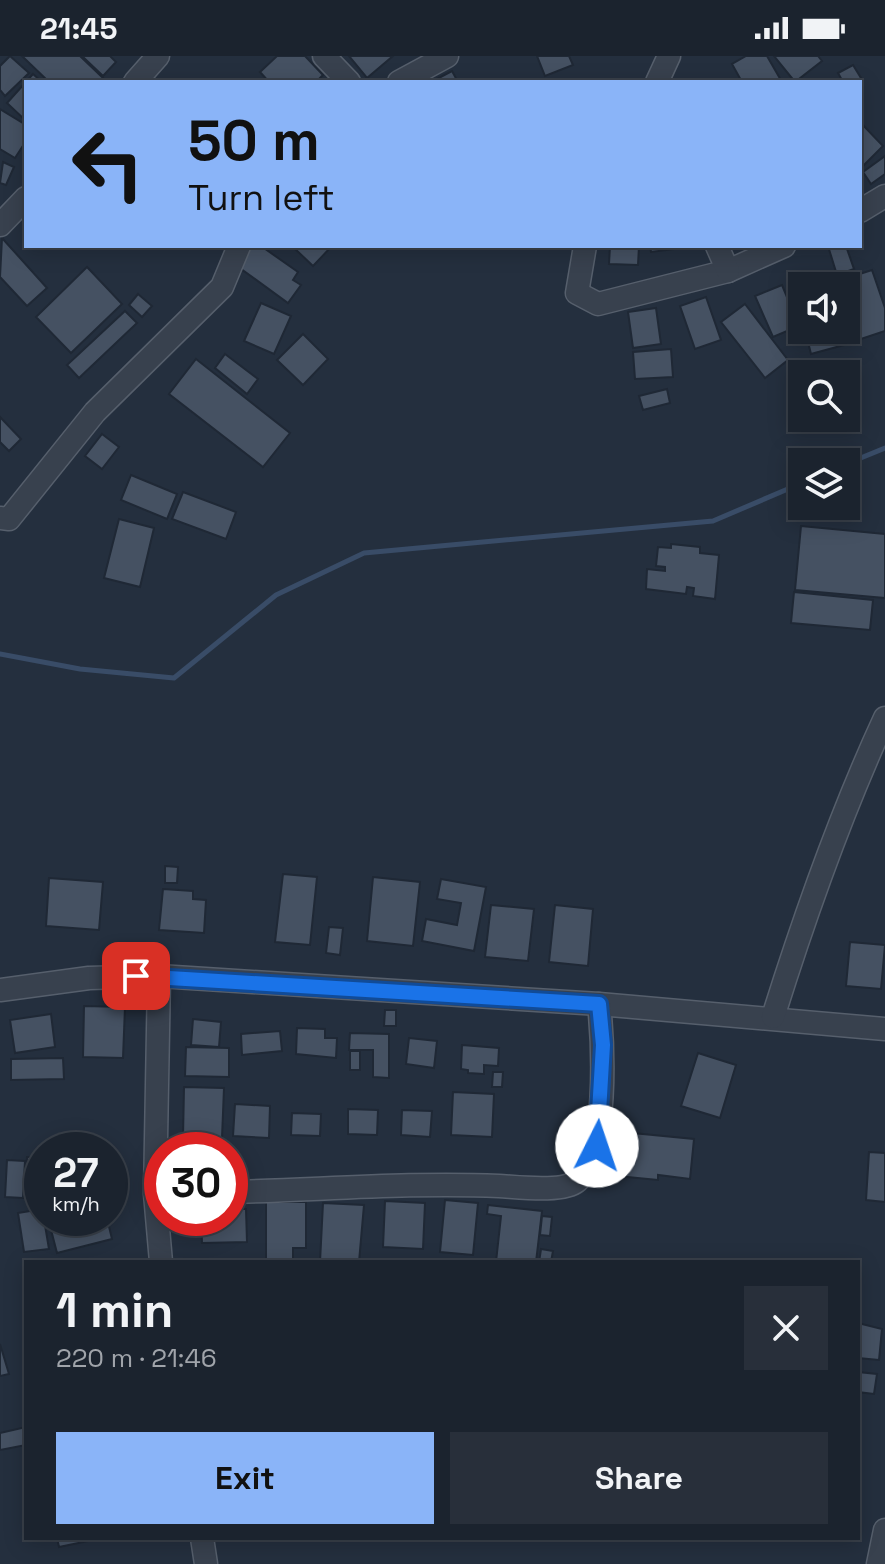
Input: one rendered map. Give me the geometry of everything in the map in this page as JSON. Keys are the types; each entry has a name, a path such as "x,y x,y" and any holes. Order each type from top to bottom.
{"street":[{"path":"137,80 158,56"},
{"path":"324,56 347,80"},
{"path":"403,80 447,56"},
{"path":"658,80 669,56"},
{"path":"862,210 885,196"},
{"path":"0,225 24,200"},
{"path":"0,518 9,519 95,412 222,287 238,248"},
{"path":"585,248 577,293 598,304 728,271 780,248"},
{"path":"718,248 728,271"},
{"path":"773,1017 806,913 851,790 885,718"},
{"path":"0,990 89,978 159,976 599,1004 885,1029"},
{"path":"158,1132 159,976"},
{"path":"248,1191 476,1185 547,1188 575,1184 589,1169 597,1146 603,1045 599,1004"},
{"path":"160,1236 161,1260"},
{"path":"878,1564 885,1530"},
{"path":"202,1540 206,1564"}],"building":[{"path":"10,56 29,73 5,96 0,90 0,66"},
{"path":"22,56 80,56 103,78 101,80 47,80"},
{"path":"82,56 110,56 116,62 103,76"},
{"path":"277,56 305,56 323,75 318,80 267,80 260,72"},
{"path":"349,56 393,56 367,78"},
{"path":"537,56 569,56 573,65 545,76"},
{"path":"746,56 767,56 781,80 741,80 732,64"},
{"path":"774,56 818,56 822,61 793,80"},
{"path":"853,65 861,78 842,80 838,73"},
{"path":"452,71 457,80 435,80"},
{"path":"24,84 24,119 7,103"},
{"path":"0,109 24,124 24,144 15,158 0,149"},
{"path":"862,124 883,146 862,167"},
{"path":"885,156 885,174 871,184 863,172"},
{"path":"3,162 14,167 6,185 0,183"},
{"path":"2,238 47,288 27,306 0,277"},
{"path":"250,248 264,248 298,272 293,280 301,285 288,303 237,266"},
{"path":"294,248 330,248 313,266"},
{"path":"610,248 639,248 638,265 609,264"},
{"path":"650,248 682,248 651,252"},
{"path":"829,248 847,248 854,269 836,272"},
{"path":"87,267 122,304 71,353 36,317"},
{"path":"872,270 885,308 885,331 861,339 860,335 860,274"},
{"path":"782,285 788,299 788,331 773,337 755,296"},
{"path":"138,294 152,306 142,317 129,305"},
{"path":"706,297 721,340 695,349 680,306"},
{"path":"261,303 291,316 274,354 244,341"},
{"path":"745,304 788,360 765,378 721,322"},
{"path":"656,308 661,344 633,348 628,312"},
{"path":"125,311 137,323 79,378 67,365"},
{"path":"303,334 328,359 303,385 277,360"},
{"path":"808,344 844,344 844,345 811,354"},
{"path":"671,349 673,377 635,379 633,352"},
{"path":"225,354 258,379 247,394 215,368"},
{"path":"196,359 290,433 263,467 169,394"},
{"path":"667,389 670,403 643,410 639,396"},
{"path":"0,417 21,439 9,451 0,442"},
{"path":"102,434 119,447 102,469 85,456"},
{"path":"131,475 177,494 167,519 121,500"},
{"path":"183,492 236,512 226,539 172,519"},
{"path":"119,519 154,528 140,587 104,578"},
{"path":"801,526 885,534 885,598 795,590"},
{"path":"671,544 700,547 700,553 719,555 715,599 693,596 694,588 687,587 686,594 646,589 647,569 665,571 665,567 656,566 658,547 671,548"},
{"path":"794,592 873,600 870,630 791,623"},
{"path":"165,866 178,867 177,883 165,883"},
{"path":"283,874 317,877 310,945 275,942"},
{"path":"373,877 420,882 413,946 367,941"},
{"path":"49,878 103,882 99,930 46,926"},
{"path":"441,879 486,887 474,951 422,941 426,919 457,925 461,903 437,899"},
{"path":"163,889 193,891 193,899 206,900 204,933 159,930"},
{"path":"491,905 534,909 528,961 485,957"},
{"path":"555,905 593,909 588,966 549,962"},
{"path":"329,927 343,928 340,955 326,953"},
{"path":"850,942 885,945 881,989 846,986"},
{"path":"84,1006 125,1007 123,1058 83,1057"},
{"path":"385,1010 396,1010 396,1026 384,1026"},
{"path":"51,1014 55,1047 15,1053 10,1020"},
{"path":"193,1019 221,1022 219,1047 191,1045"},
{"path":"297,1028 325,1029 325,1038 337,1038 336,1058 296,1054"},
{"path":"280,1031 282,1051 242,1055 241,1034"},
{"path":"350,1033 389,1034 389,1078 373,1077 373,1050 349,1050"},
{"path":"409,1038 437,1041 434,1068 406,1064"},
{"path":"462,1045 499,1048 498,1066 484,1065 484,1074 468,1073 468,1070 461,1069"},
{"path":"186,1047 229,1048 229,1077 185,1076"},
{"path":"350,1051 360,1051 360,1070 350,1070"},
{"path":"698,1053 736,1065 720,1118 681,1106"},
{"path":"63,1058 64,1079 11,1080 11,1059"},
{"path":"493,1072 503,1072 502,1087 492,1087"},
{"path":"184,1087 224,1088 222,1132 183,1132"},
{"path":"453,1092 494,1094 492,1137 451,1135"},
{"path":"235,1104 270,1106 269,1138 248,1137 248,1132 233,1132"},
{"path":"348,1109 378,1110 377,1135 348,1134"},
{"path":"402,1110 432,1111 430,1137 401,1135"},
{"path":"292,1113 321,1114 320,1136 291,1135"},
{"path":"622,1132 694,1139 690,1179 658,1175 658,1180 617,1176"},
{"path":"869,1152 885,1153 885,1202 866,1200"},
{"path":"7,1160 24,1161 23,1198 5,1197"},
{"path":"445,1200 478,1203 473,1255 440,1252"},
{"path":"385,1201 425,1203 423,1249 383,1247"},
{"path":"266,1202 306,1202 306,1248 293,1248 293,1259 266,1259"},
{"path":"323,1203 364,1205 359,1260 320,1260"},
{"path":"488,1205 542,1211 536,1260 496,1260 501,1216 487,1214"},
{"path":"24,1212 24,1236 47,1236 49,1249 24,1252 18,1213"},
{"path":"542,1216 552,1217 550,1236 540,1235"},
{"path":"53,1236 111,1236 112,1239 57,1253"},
{"path":"202,1236 247,1236 247,1242 202,1243"},
{"path":"541,1249 553,1251 551,1260 539,1260"},
{"path":"860,1324 882,1329 879,1360 860,1358"},
{"path":"0,1344 9,1374 0,1376"},
{"path":"860,1372 877,1374 874,1394 860,1392"},
{"path":"24,1427 24,1445 0,1450 0,1433"},
{"path":"57,1540 93,1540 59,1547"}],"waterway":[{"path":"860,458 885,448"},
{"path":"0,654 80,669 174,678 276,595 364,553 713,521 788,489"}],"route":[{"path":"136,976 599,1004 603,1045 597,1146"}]}
